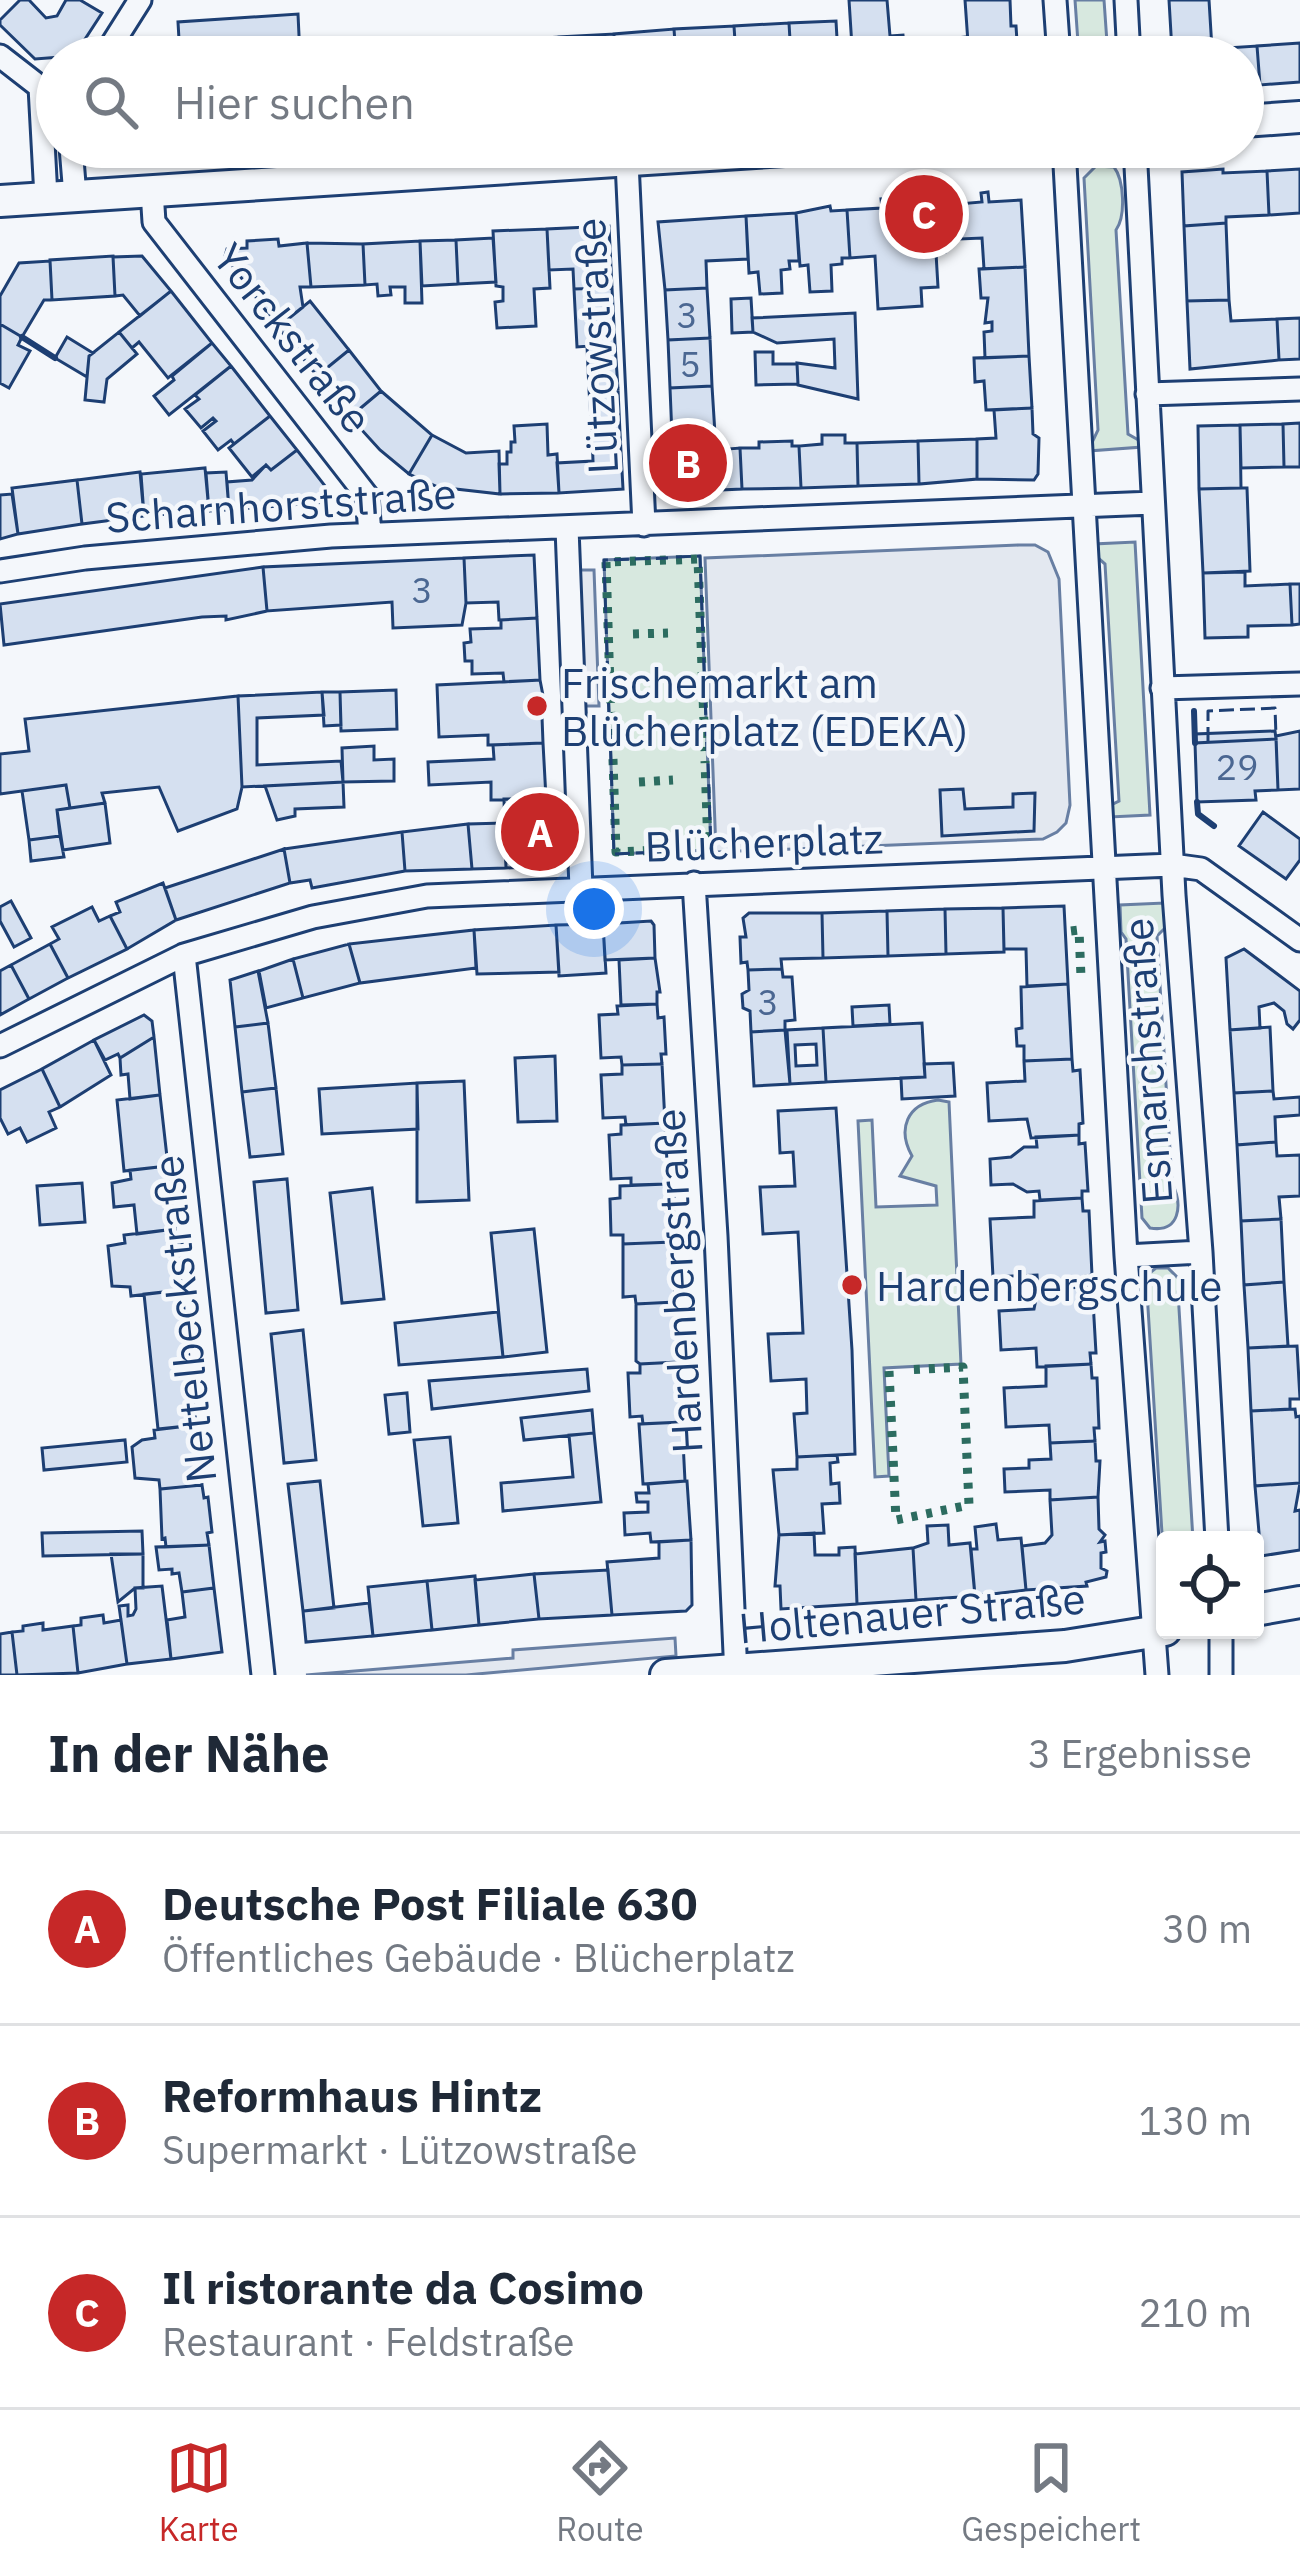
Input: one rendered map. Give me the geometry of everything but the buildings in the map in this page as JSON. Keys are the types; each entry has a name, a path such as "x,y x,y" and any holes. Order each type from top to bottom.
{"street":[{"path":"117,36 140,0"},
{"path":"1055,0 1058,36"},
{"path":"1126,0 1129,36"},
{"path":"0,56 36,80"},
{"path":"1264,120 1300,117"},
{"path":"57,168 60,196"},
{"path":"60,196 66,168"},
{"path":"0,200 529,168"},
{"name":"Lützowstraße","path":"627,168 644,525"},
{"name":"Esmarchstraße","path":"1065,168 1126,1256 1156,1597"},
{"name":"Esmarchstraße","path":"1136,168 1172,865 1216,1531"},
{"name":"Yorckstraße","path":"152,191 154,222 367,496 370,534"},
{"path":"1147,394 1300,389"},
{"path":"581,887 568,528 1153,503"},
{"name":"Scharnhorststraße","path":"0,571 85,558 370,534 568,528"},
{"path":"1162,688 1300,684"},
{"path":"1172,865 1202,869 1300,940"},
{"name":"Esmarchstraße","path":"1106,869 1172,865"},
{"name":"Blücherplatz","path":"0,1046 184,955 343,910 427,896 1106,869"},
{"name":"Hardenbergstraße","path":"694,884 736,1672"},
{"name":"Nettelbeckstraße","path":"184,955 263,1675"},
{"name":"Esmarchstraße","path":"1126,1256 1201,1252"},
{"path":"1264,1608 1300,1602"},
{"name":"Holtenauer Straße","path":"666,1675 1065,1646 1156,1631"},
{"name":"Esmarchstraße","path":"1156,1675 1158,1639"},
{"path":"1221,1639 1221,1675"}],"shaded area":[{"path":"1075,0 1104,0 1107,36 1078,36"},
{"path":"1094,168 1114,168 1122,189 1116,230 1128,434 1142,442 1142,447 1088,451 1098,430 1084,178"},
{"path":"1135,542 1150,815 1110,817 1109,806 1119,801 1105,564 1097,557 1094,544"},
{"path":"1035,545 1048,552 1059,579 1070,805 1066,823 1057,832 1043,839 716,852 705,558"},
{"path":"700,556 711,850 614,854 604,560"},
{"path":"578,570 594,570 599,706 582,706"},
{"path":"1164,903 1165,928 1157,936 1172,1183 1178,1208 1168,1226 1150,1228 1142,1218 1126,939 1121,932 1120,905"},
{"path":"938,1100 949,1102 961,1364 884,1368 889,1476 875,1477 858,1121 872,1120 876,1207 937,1205 936,1186 900,1176 912,1156 905,1136 908,1119 919,1107"},
{"path":"1156,1268 1168,1268 1181,1281 1192,1531 1162,1531 1146,1276"},
{"path":"675,1638 676,1656 466,1675 306,1675 513,1658 513,1650"}],"hedge":[{"path":"676,560 698,559 705,751"},
{"path":"611,718 606,562 668,560"},
{"path":"633,634 668,633"},
{"path":"612,729 616,852 708,848 705,761"},
{"path":"639,782 673,780"},
{"path":"1071,931 1079,930 1081,977"},
{"path":"889,1371 896,1520 969,1505 963,1367 906,1370"}],"fence":[{"path":"676,557 700,556 707,751"},
{"path":"609,718 604,560 668,558"},
{"path":"1208,742 1208,711 1275,708 1276,736"},
{"path":"610,729 614,854 711,850 708,761"}],"wall":[{"path":"22,337 55,358"},
{"path":"1194,711 1195,743"},
{"path":"1197,802 1198,814 1214,826"}],"place":[{"name":"Il ristorante da Cosimo","path":"924,214"},
{"name":"Reformhaus Hintz","path":"688,463"},
{"name":"Frischemarkt am Blücherplatz (EDEKA)","path":"537,706"},
{"name":"Deutsche Post Filiale 630","path":"540,832"},
{"name":"Hardenbergschule","path":"852,1285"}]}
